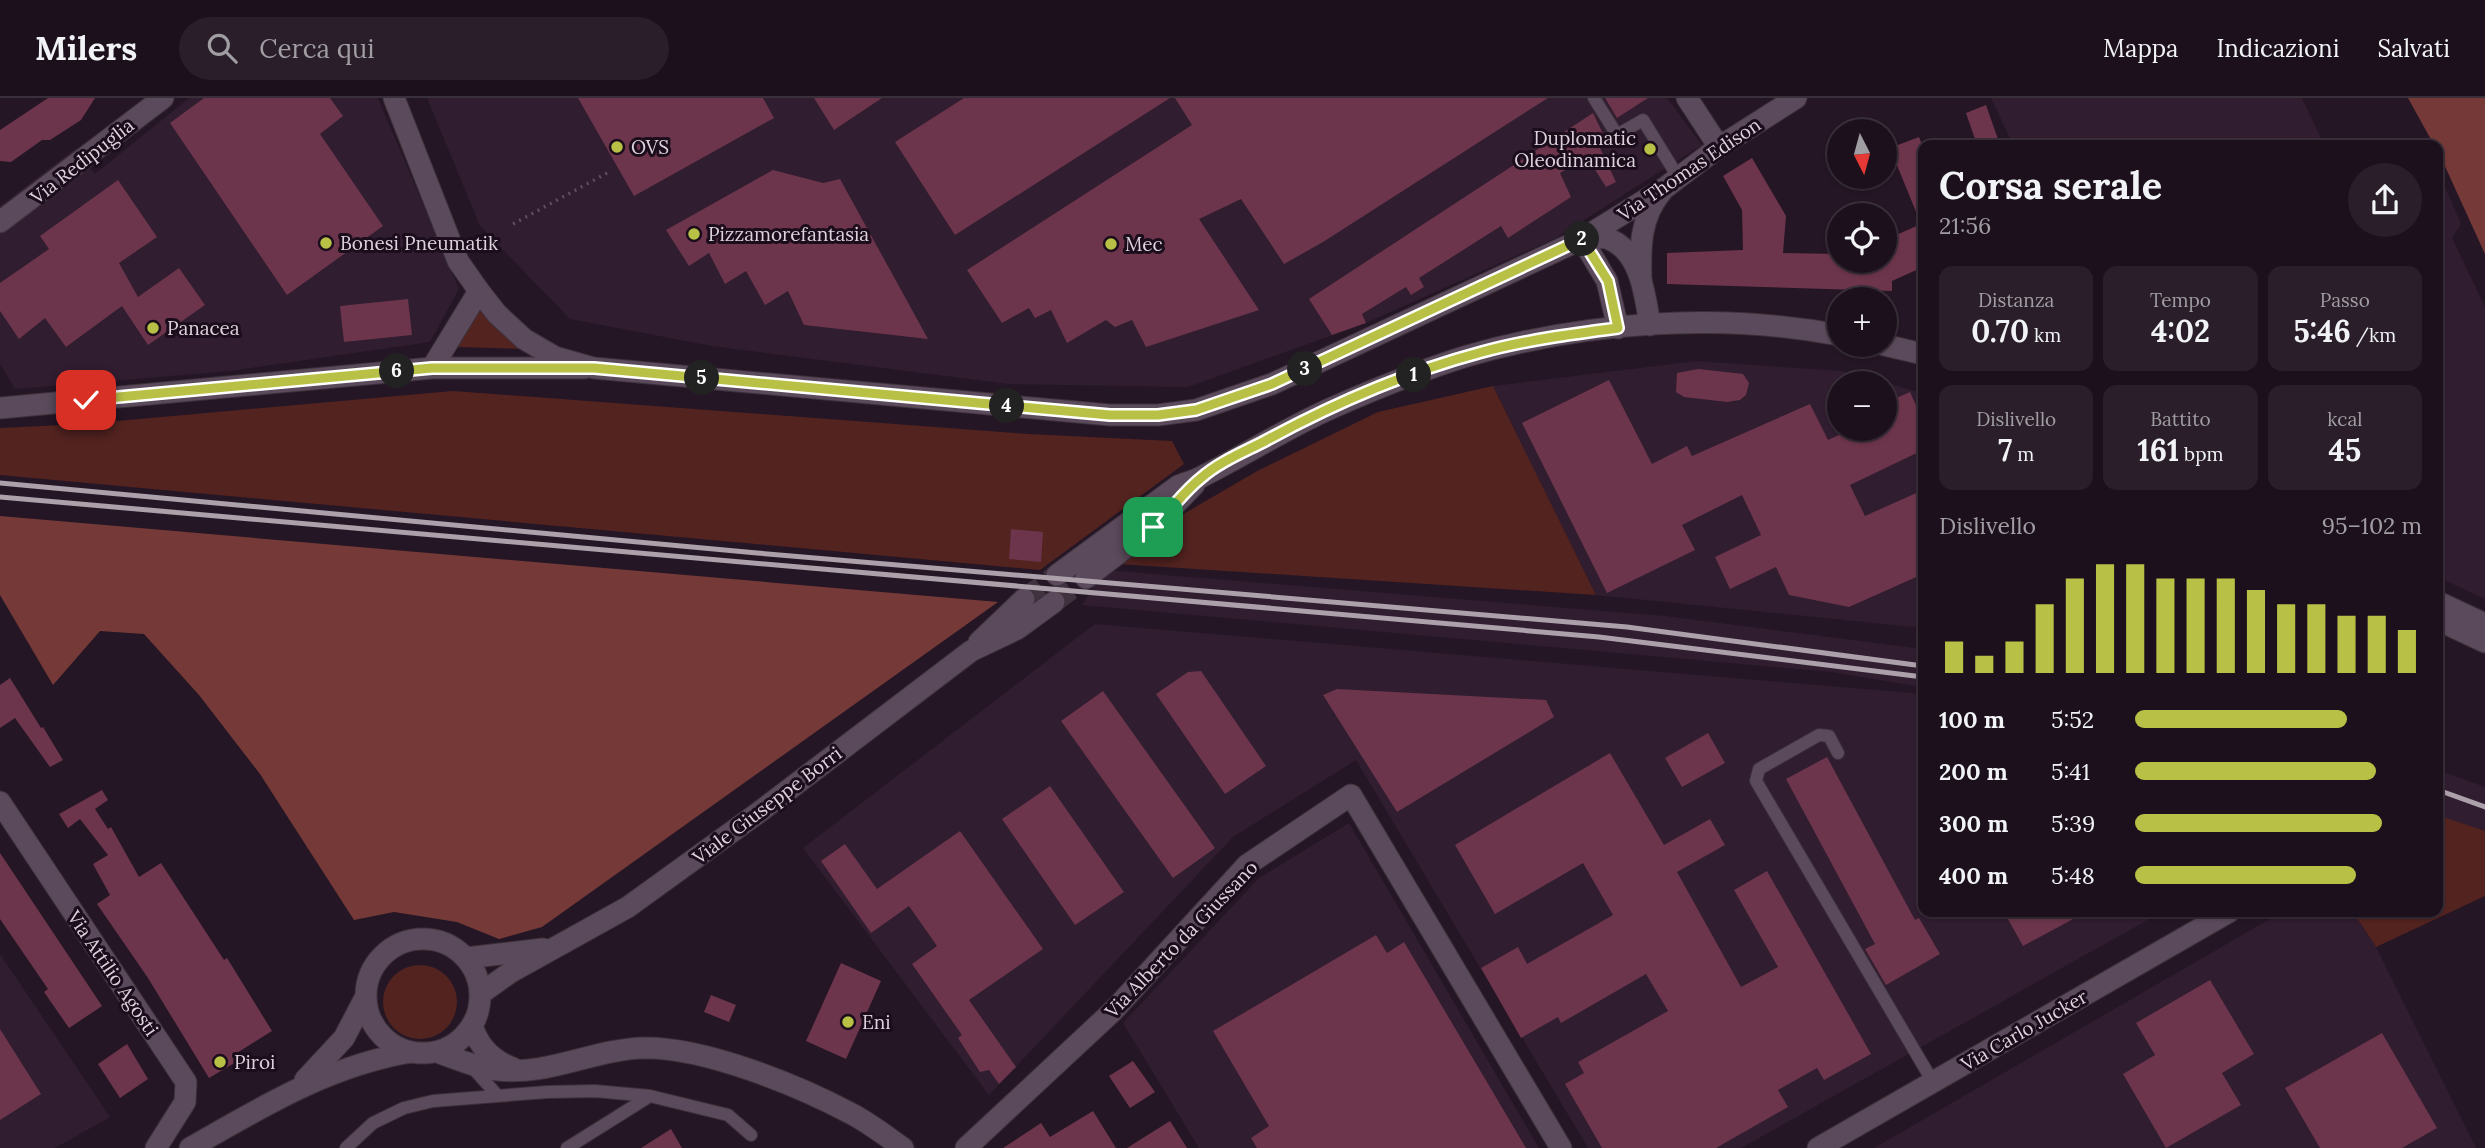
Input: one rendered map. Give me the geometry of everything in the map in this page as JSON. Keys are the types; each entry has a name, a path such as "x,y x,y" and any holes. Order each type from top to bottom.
{"street":[{"name":"Via Redipuglia","path":"0,222 163,98"},
{"path":"394,98 458,261 497,314 524,339 555,357 594,368"},
{"path":"1687,98 1719,147"},
{"name":"Via Thomas Edison","path":"594,368 1110,415 1158,415 1196,410 1272,384 1582,239 1796,98"},
{"path":"1650,325 1641,279 1640,246 1651,204 1672,182"},
{"path":"1618,328 1608,281 1582,239 1608,238 1625,251 1641,279"},
{"path":"432,368 480,291"},
{"path":"1057,575 1175,488 1200,478 1306,420 1433,367 1517,344 1650,325 1749,324 1827,333"},
{"path":"1897,348 1918,353"},
{"path":"0,408 432,368 594,368"},
{"path":"1086,578 1161,520 1200,478"},
{"name":"Viale Giuseppe Borri","path":"480,994 511,972 628,907 971,651 999,620 1024,599"},
{"name":"Viale Giuseppe Borri","path":"971,651 1017,629 1054,602"},
{"path":"2443,604 2485,624"},
{"path":"2443,622 2485,642"},
{"name":"Via Alberto da Giussano","path":"966,1148 1114,1010 1247,865 1352,795 1561,1148"},
{"name":"Via Attilio Agosti","path":"0,802 186,1082 185,1102 156,1148"},
{"name":"Via Carlo Jucker","path":"1818,1148 2220,917"},
{"path":"296,1088 324,1062 344,1038 365,998 368,978 378,961 393,947 411,940 431,940 450,946 466,958 476,975 480,994 478,1010 463,1037 451,1046 424,1054 393,1046 379,1033 369,1016 365,998"},
{"name":"Viale Giuseppe Borri","path":"466,958 555,947"},
{"path":"472,1025 485,1050 506,1065 522,1071"},
{"path":"437,1052 500,1071 556,1066 607,1052 645,1048 698,1055 776,1078 852,1114 903,1148"},
{"path":"190,1148 296,1088 380,1057 411,1052"}],"lane":[{"path":"1594,98 1617,135 1643,120 1672,182"},
{"path":"1838,753 1829,736 1819,735 1759,769 1756,780 1933,1082"},
{"path":"467,1062 497,1095"},
{"path":"346,1148 373,1123 404,1108 433,1101 595,1091 650,1096 728,1115 751,1135"},
{"path":"567,1148 586,1143 650,1096"}],"path":[{"path":"513,224 609,172"}],"shaded area":[{"path":"189,98 378,98 459,289 430,342 230,371 15,389 0,364 0,206 76,148 95,174"},
{"path":"427,98 1667,98 1702,145 1554,239 1366,323 1188,387 1008,384 712,346 570,319 480,226"},
{"path":"1991,98 2302,98 2322,140 2011,140"},
{"path":"2408,98 2485,98 2485,254 2443,162 2443,140 2431,140"},
{"path":"2443,182 2461,224 2452,238 2485,307 2485,599 2443,579"},
{"path":"480,304 527,349 457,347"},
{"path":"1696,361 1841,371 1827,371 1827,441 1897,441 1897,386 1918,392 1918,627 1596,595 1493,386"},
{"path":"1493,386 1596,595 1119,564 1173,520 1259,470 1378,412"},
{"path":"453,391 1028,434 1172,441 1184,464 1040,570 0,475 0,428 84,424"},
{"path":"0,516 998,602 542,927 499,939 457,922 394,912 354,920 260,774 199,695 144,634 100,631 53,685 0,595"},
{"path":"1104,570 1665,616 1918,648 1918,686 1831,672 1082,605"},
{"path":"1095,624 1918,694 1918,917 2153,917 1741,1148 1588,1148 1356,760 1233,837 989,1095 803,848"},
{"path":"2443,772 2485,787 2485,831 2443,817"},
{"path":"2443,817 2485,831 2485,896 2443,916"},
{"path":"1349,823 1539,1148 1199,1148 1123,1023 1259,878"},
{"path":"2273,917 2356,917 2376,947 2476,1148 1874,1148"},
{"path":"2356,917 2440,917 2376,947"},
{"path":"0,954 110,1117 55,1148 0,1148"},
{"path":"413,965 427,965 441,971 451,981 457,1002 451,1023 441,1033 427,1039 413,1039 399,1033 389,1023 383,1009 383,995 389,981 399,971"}],"building":[{"path":"48,98 95,98 81,120 50,140 42,140 11,162 0,161 0,130"},
{"path":"204,98 330,98 343,116 320,134 383,226 287,295 170,123"},
{"path":"578,98 763,98 774,118 634,196"},
{"path":"814,98 882,98 834,130"},
{"path":"964,98 1170,98 955,235 895,142"},
{"path":"1175,98 1548,98 1323,242 1284,264 1241,199 1199,219 1259,310 1146,347 1132,320 1115,327 1106,320 1067,343 1051,310 1035,318 1029,308 1002,323 967,270 1192,125"},
{"path":"1605,98 1648,98 1617,118"},
{"path":"1986,105 1998,140 1975,140 1966,113"},
{"path":"1593,113 1608,144 1600,148 1616,182 1606,187 1587,157 1560,173 1571,197 1508,238 1501,226 1419,278 1424,287 1411,295 1406,287 1362,314 1366,323 1332,335 1309,299"},
{"path":"1919,137 1920,140 1918,140 1918,217 1897,165 1897,145"},
{"path":"1752,158 1786,216 1783,253 1827,254 1827,273 1897,273 1897,235 1918,225 1918,269 1892,281 1892,287 1827,289 1667,284 1667,253 1743,250 1742,210 1723,176"},
{"path":"773,170 823,183 840,179 928,339 804,325 788,291 765,305 746,271 725,284 709,253 689,266 666,230"},
{"path":"118,180 157,237 119,263 138,297 179,268 205,305 148,345 122,306 66,347 45,318 19,339 0,311 0,283 49,249 40,236"},
{"path":"408,299 412,335 344,342 340,306"},
{"path":"1698,369 1743,374 1749,383 1746,395 1740,400 1727,402 1684,397 1676,392 1677,373"},
{"path":"1609,380 1652,464 1687,446 1692,456 1810,404 1827,441 1897,441 1897,398 1910,392 1918,410 1918,452 1850,485 1865,516 1918,492 1918,576 1849,607 1789,595 1776,567 1730,589 1715,557 1761,535 1742,495 1682,525 1695,550 1607,593 1522,423"},
{"path":"1011,529 1043,532 1041,562 1009,559"},
{"path":"1201,671 1266,766 1225,794 1156,694 1188,672"},
{"path":"10,678 63,760 50,767 15,718 0,728 0,685"},
{"path":"1337,689 1546,700 1554,717 1397,812 1323,695"},
{"path":"1103,691 1215,848 1173,878 1061,721"},
{"path":"1708,733 1725,763 1682,787 1665,758"},
{"path":"1610,753 1664,845 1710,819 1725,845 1677,872 1741,987 1778,967 1734,890 1767,871 1871,1054 1824,1080 1817,1068 1778,1090 1788,1107 1716,1148 1602,1148 1565,1084 1584,1073 1578,1062 1668,1011 1646,974 1561,1023 1558,1017 1521,1038 1481,968 1518,947 1527,964 1613,915 1583,863 1495,914 1455,845"},
{"path":"1827,757 1915,920 1919,918 1940,954 1886,985 1865,949 1875,944 1786,779"},
{"path":"1050,786 1124,892 1075,925 1002,819"},
{"path":"102,790 108,800 95,809 108,829 111,827 139,877 161,863 224,960 227,958 272,1031 232,1056 236,1062 209,1078 148,978 97,904 110,895 93,864 108,855 80,819 68,828 59,814"},
{"path":"960,831 1043,949 969,1000 1016,1067 999,1084 989,1070 980,1072 958,1038 962,1035 912,964 937,946 909,906 871,933 821,861 845,844 877,889"},
{"path":"0,853 102,1006 69,1028 44,992 48,989 0,919"},
{"path":"2007,917 2077,917 2023,946"},
{"path":"1376,935 1387,953 1404,942 1526,1148 1257,1148 1251,1138 1269,1126 1213,1031"},
{"path":"841,963 881,981 846,1059 806,1041"},
{"path":"2210,980 2254,1054 2222,1073 2241,1105 2166,1148 2123,1074 2155,1055 2136,1023"},
{"path":"711,995 736,1005 729,1022 704,1012"},
{"path":"0,1029 41,1094 0,1120"},
{"path":"2382,1033 2437,1128 2402,1148 2320,1148 2285,1088"},
{"path":"127,1044 148,1079 120,1098 98,1064"},
{"path":"1133,1061 1155,1092 1130,1108 1109,1076"},
{"path":"1093,1111 1116,1148 1003,1148 1041,1123 1050,1137"},
{"path":"1170,1121 1187,1148 1127,1148"},
{"path":"671,1129 682,1148 641,1148"}],"tunnel":[{"path":"1024,599 1057,575"},
{"path":"1054,602 1086,578"}],"railway":[{"path":"0,483 757,553 1627,627 1918,665"},
{"path":"0,497 1599,637 1918,676"},
{"path":"2443,792 2485,807"}],"place":[{"name":"OVS","path":"617,147"},
{"name":"Duplomatic Oleodinamica","path":"1650,149"},
{"name":"Pizzamorefantasia","path":"694,234"},
{"name":"Bonesi Pneumatik","path":"326,243"},
{"name":"Mec","path":"1111,244"},
{"name":"Panacea","path":"153,328"},
{"name":"Eni","path":"848,1022"},
{"name":"Piroi","path":"220,1062"}],"route":[{"path":"86,400 432,368 594,368 1110,415 1158,415 1196,410 1272,384 1582,239 1608,281 1618,328 1555,337 1483,352 1433,367 1335,407 1276,435 1200,478 1153,527"}]}
